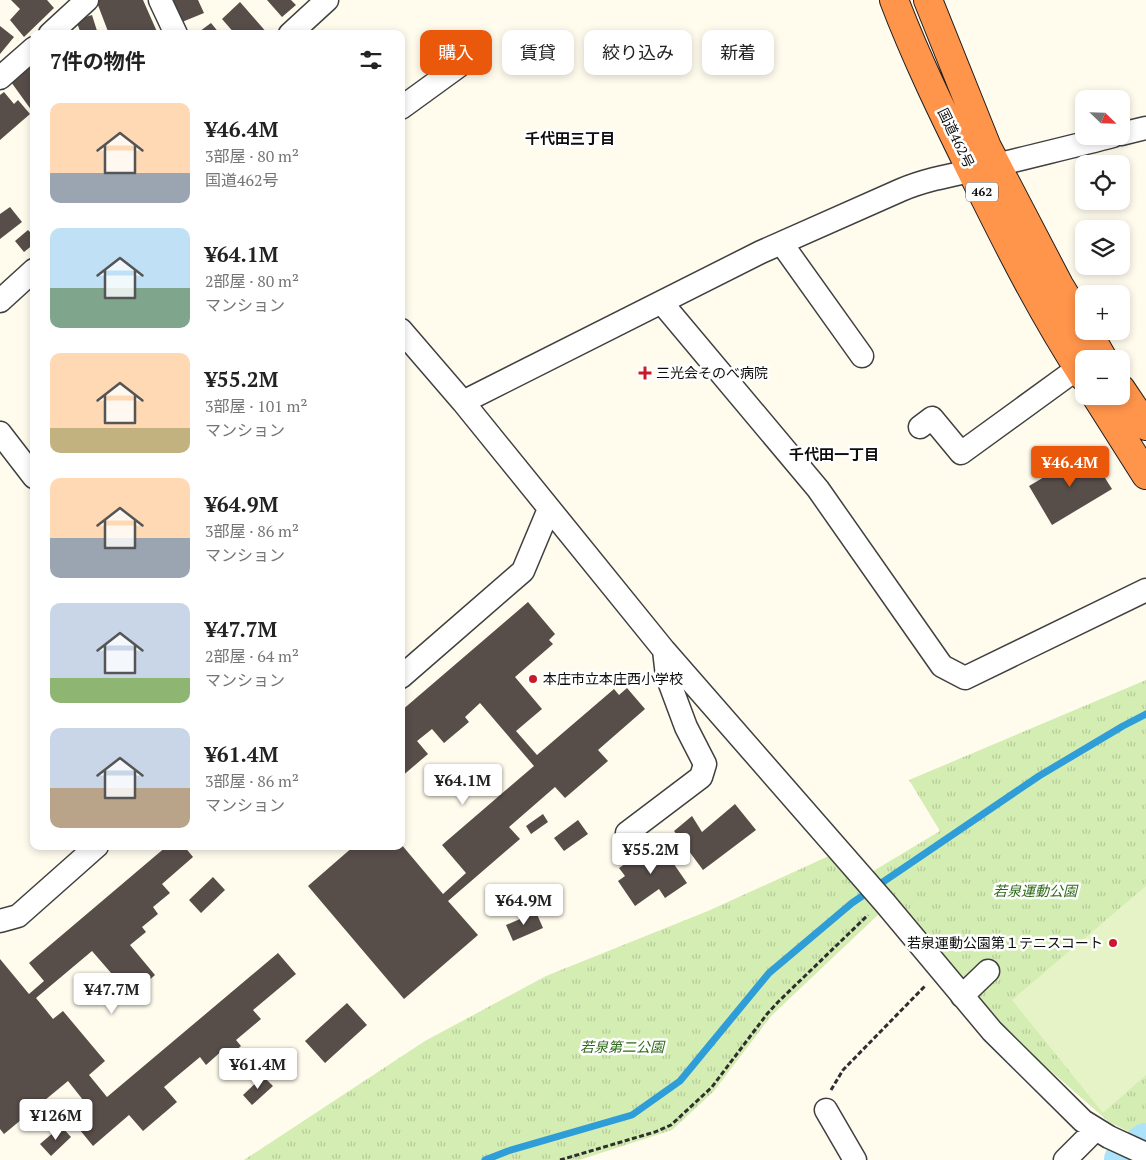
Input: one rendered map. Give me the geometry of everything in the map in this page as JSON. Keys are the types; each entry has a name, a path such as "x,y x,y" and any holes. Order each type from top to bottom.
{"highway":[{"name":"国道462号","path":"894,0 933,91 984,167 1075,311"},
{"name":"国道462号","path":"928,0 987,147 984,167 992,214 1037,300 1075,351"},
{"path":"1130,402 1146,426"},
{"path":"1102,405 1146,475"}],"street":[{"path":"54,30 87,0"},
{"path":"160,0 174,30"},
{"path":"294,30 327,0"},
{"path":"0,78 30,52"},
{"path":"405,105 446,75"},
{"path":"1130,132 1146,128"},
{"path":"463,402 761,252 920,182 1076,145"},
{"path":"782,244 862,356"},
{"path":"0,301 30,274"},
{"path":"662,303 818,489 942,666 965,678 1146,590"},
{"path":"405,335 463,402 664,650 884,902 992,1032 1083,1121 1102,1134 1146,1154"},
{"path":"920,427 932,418 961,453 1075,377"},
{"path":"0,433 30,472"},
{"path":"405,674 523,572 549,509"},
{"path":"626,833 701,777 705,764 686,727 667,676 664,650"},
{"path":"0,921 18,916 92,850"},
{"path":"962,996 988,971"},
{"path":"826,1110 855,1160"},
{"path":"1065,1160 1102,1134"}],"path":[{"path":"560,1160 655,1132 671,1125 712,1087 778,1002 884,902"},
{"path":"826,1110 828,1097 843,1070 914,996 942,972"}],"green space":[{"name":"若泉運動公園","path":"1146,680 1146,1140 1109,1122 1021,1045 870,873 940,831 909,780"},
{"name":"若泉第二公園","path":"831,855 880,913 771,1016 714,1091 672,1130 579,1160 244,1160 425,1041 546,976 708,911"},
{"name":"若泉運動公園第１テニスコート","path":"1146,886 1146,1075 1103,1113 1012,1000"}],"building":[{"path":"11,0 47,0 54,8 24,37 10,20 20,9"},
{"path":"96,0 143,0 156,30 107,30"},
{"path":"172,0 198,0 204,13 182,22"},
{"path":"267,0 291,0 296,5 282,17"},
{"path":"240,2 264,30 232,30 222,19"},
{"path":"92,15 97,30 80,30 76,20"},
{"path":"211,23 217,30 201,30"},
{"path":"0,26 14,37 0,54"},
{"path":"30,58 30,108 6,75"},
{"path":"4,92 14,104 18,100 30,114 0,140 0,95"},
{"path":"10,207 22,222 0,239 0,214"},
{"path":"28,230 30,232 30,247 24,252 15,241"},
{"path":"1088,451 1112,489 1052,525 1029,486"},
{"path":"528,602 555,634 549,640 553,644 515,677 542,709 516,731 537,755 614,689 619,695 627,688 645,709 598,750 608,761 565,798 555,787 509,827 520,839 448,901 478,935 404,999 308,886 349,850 405,849 443,894 466,873 442,845 534,766 480,703 465,717 469,722 444,743 432,729 417,741 428,754 405,774 405,708"},
{"path":"735,804 756,830 703,870 674,831 692,816 702,832"},
{"path":"543,814 548,822 531,834 526,826"},
{"path":"578,820 588,834 564,851 554,838"},
{"path":"658,841 687,883 665,898 659,889 635,906 618,881 625,876 619,868"},
{"path":"162,850 187,850 193,857 162,884 170,893 153,907 158,914 142,927 146,932 130,945 155,975 131,996 92,951 36,998 53,1019 63,1011 105,1061 89,1075 107,1097 278,953 296,974 253,1010 261,1019 236,1040 241,1046 231,1055 225,1048 206,1065 200,1057 164,1087 177,1102 143,1131 129,1115 93,1146 75,1124 91,1110 68,1081 4,1134 0,1129 0,959 29,994 44,981 29,963"},
{"path":"213,877 225,890 201,913 189,900"},
{"path":"536,912 543,928 513,941 506,925"},
{"path":"347,1003 367,1025 325,1063 305,1041"},
{"path":"263,1076 273,1086 252,1105 243,1095"},
{"path":"61,1126 71,1137 51,1156 40,1144"}],"waterway":[{"path":"485,1160 508,1151 632,1115 680,1081 769,973 852,903 1039,776 1146,714"},
{"path":"1124,1160 1146,1143"}],"place":[{"name":"三光会そのべ病院","path":"645,373"},
{"name":"本庄市立本庄西小学校","path":"533,679"},
{"name":"若泉運動公園第１テニスコート","path":"1113,943"}],"district":[{"name":"千代田三丁目","path":"570,139"},
{"name":"千代田一丁目","path":"834,455"}]}
